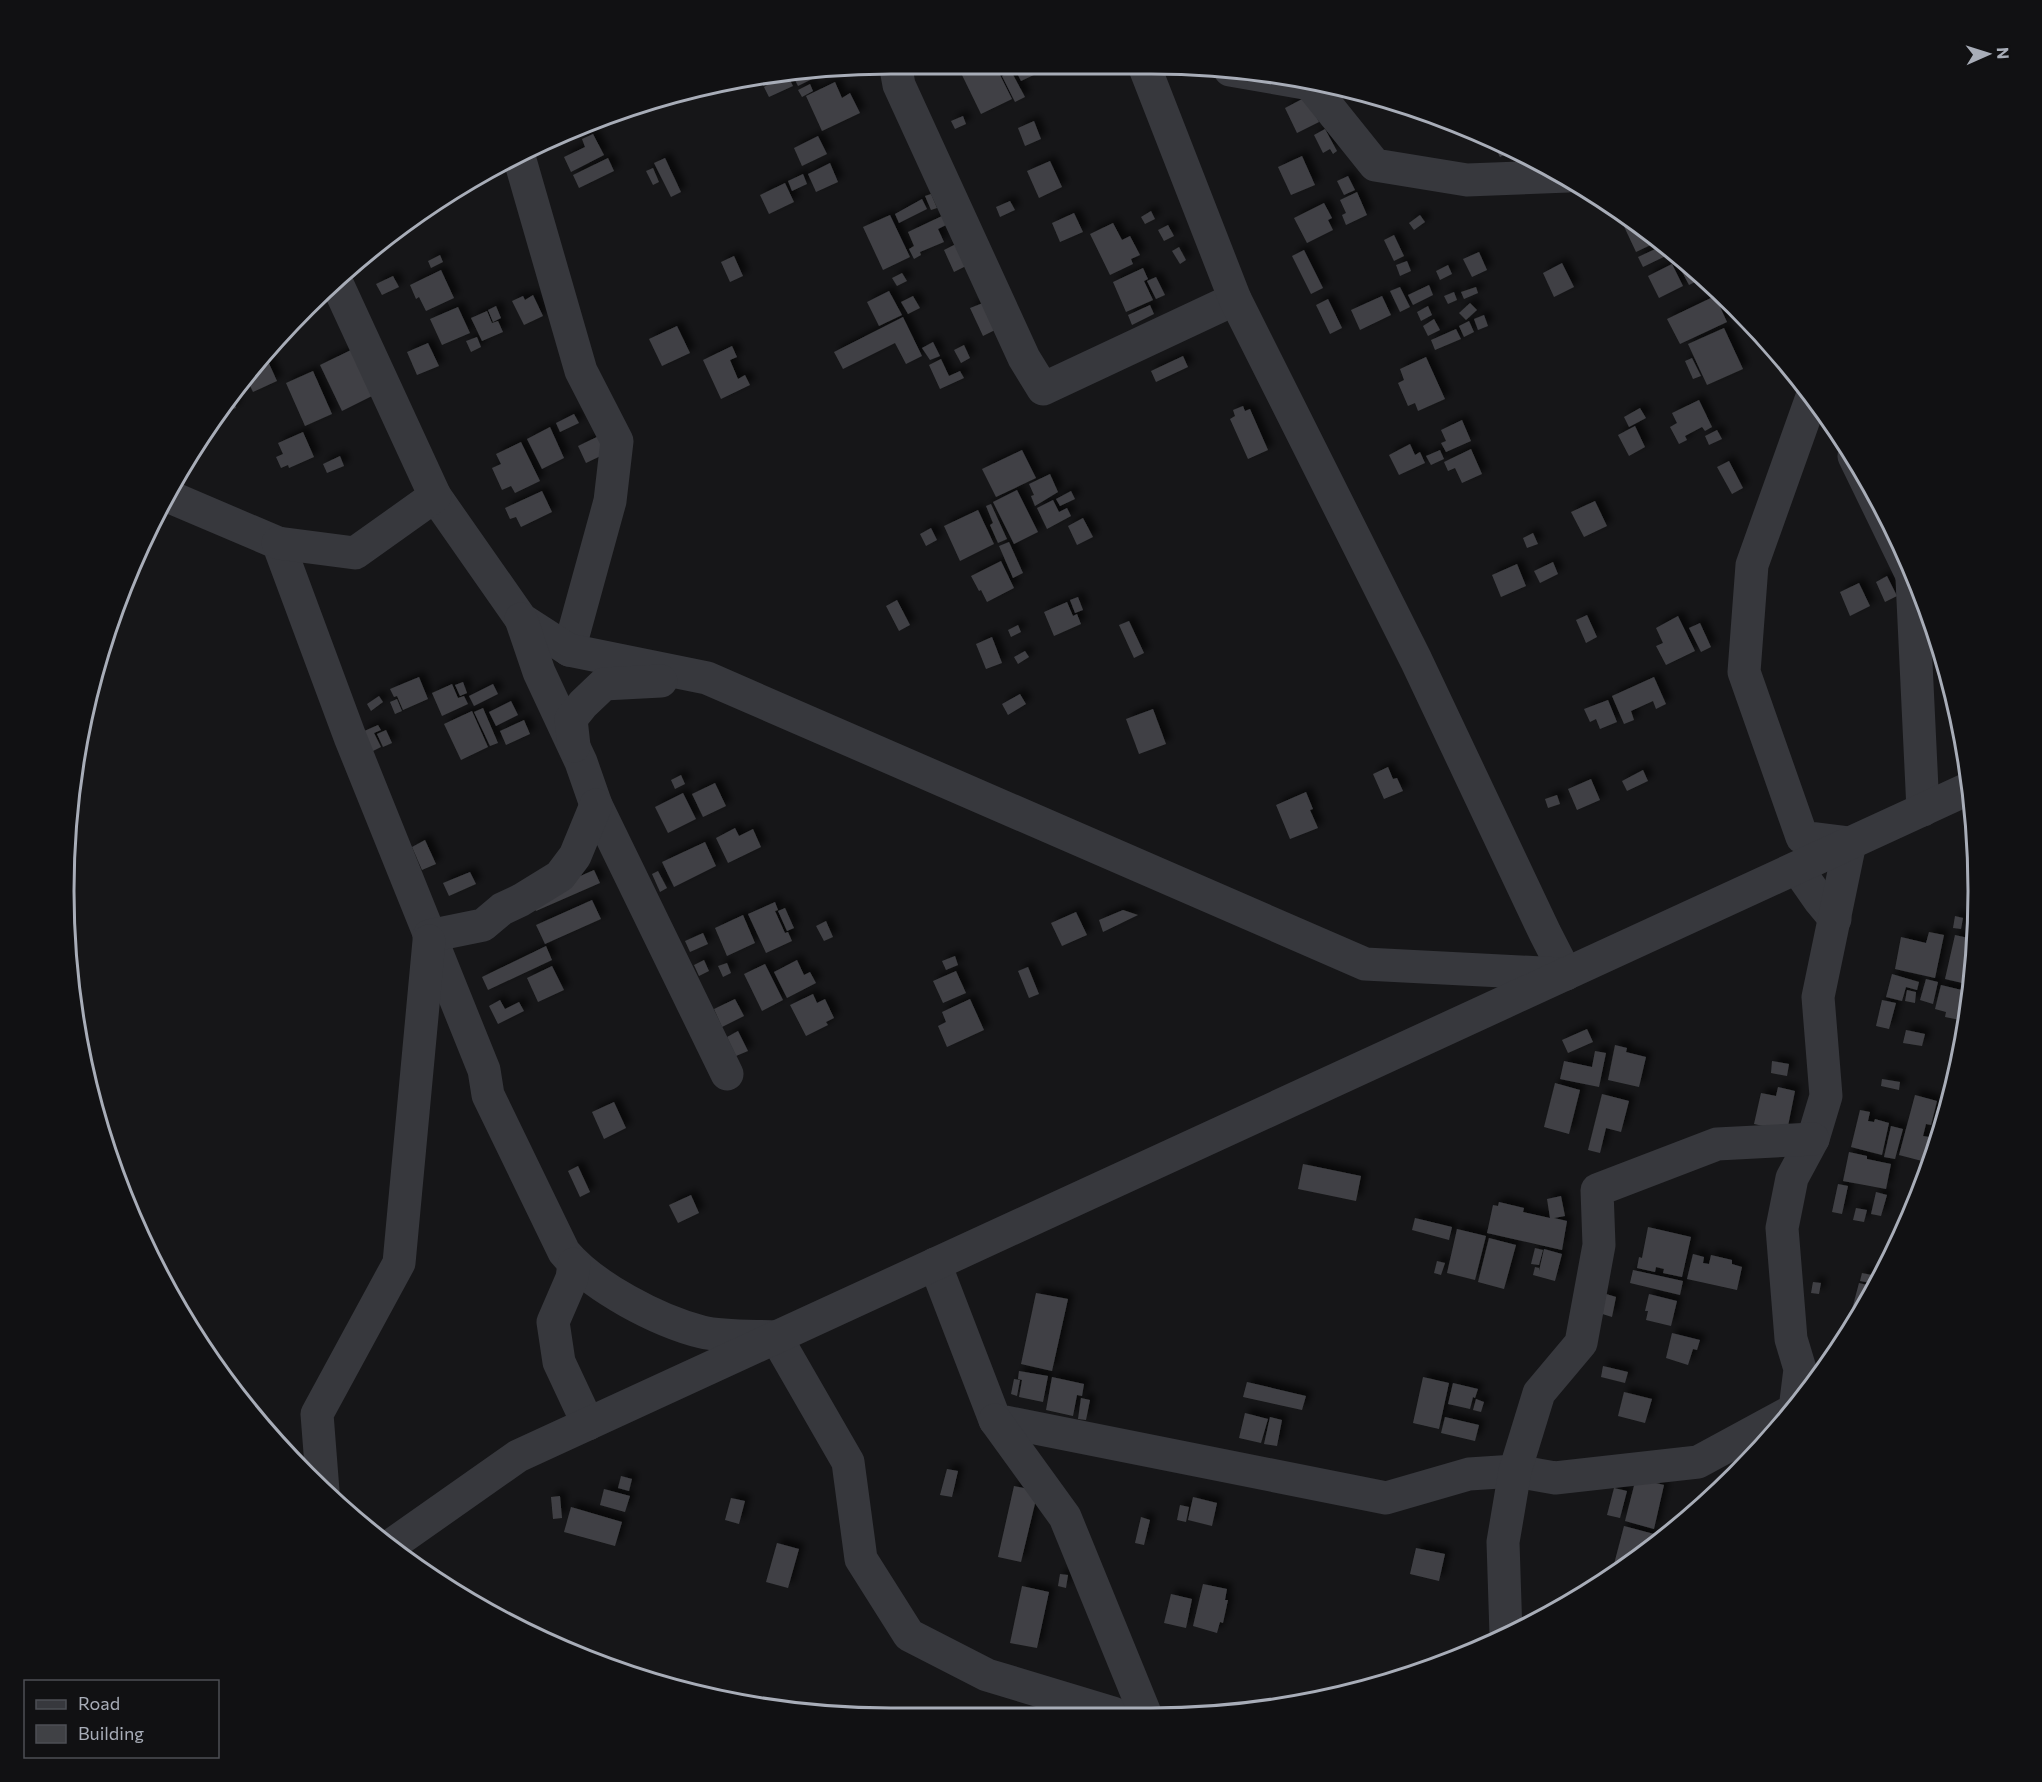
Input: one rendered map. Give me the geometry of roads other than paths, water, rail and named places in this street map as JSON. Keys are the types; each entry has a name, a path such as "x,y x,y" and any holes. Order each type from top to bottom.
{"street":[{"path":"897,74 899,85 1024,358 1043,389 1235,299"},
{"path":"1147,74 1235,299 1416,660 1566,974"},
{"path":"1315,90 1375,165 1467,180 1548,177"},
{"path":"521,162 581,371 617,441 610,501 569,650"},
{"path":"339,288 435,496 521,620 539,672 574,746 596,805 727,1074"},
{"path":"1809,406 1752,565 1744,672 1799,853 1820,901 1835,919"},
{"path":"174,499 278,543 355,553 435,496"},
{"path":"278,543 350,737 484,1070 488,1095 564,1252 574,1264 634,1306 704,1332 776,1337"},
{"path":"1917,606 1923,810"},
{"path":"521,620 569,650 707,678 1365,964 1566,974"},
{"path":"574,746 571,719 604,684 707,678"},
{"path":"396,1542 518,1456 1759,885 1799,853 1850,843 1963,791"},
{"path":"429,936 483,925 502,909 560,876 574,856 596,805"},
{"path":"1797,1393 1800,1369 1791,1338 1782,1228 1792,1178 1813,1139 1826,1096 1818,997 1850,843"},
{"path":"322,1477 317,1414 399,1263 429,936"},
{"path":"1506,1627 1503,1542 1515,1471 1539,1393 1581,1342 1599,1245 1597,1190 1718,1144 1813,1139"},
{"path":"574,1264 572,1278 553,1322 559,1362 588,1424"},
{"path":"935,1264 994,1420 1065,1517 1143,1708"},
{"path":"776,1337 848,1462 861,1559 909,1635 987,1675 1096,1708"},
{"path":"994,1420 1386,1498 1469,1474 1515,1471 1555,1478 1698,1462 1774,1421"}]}
